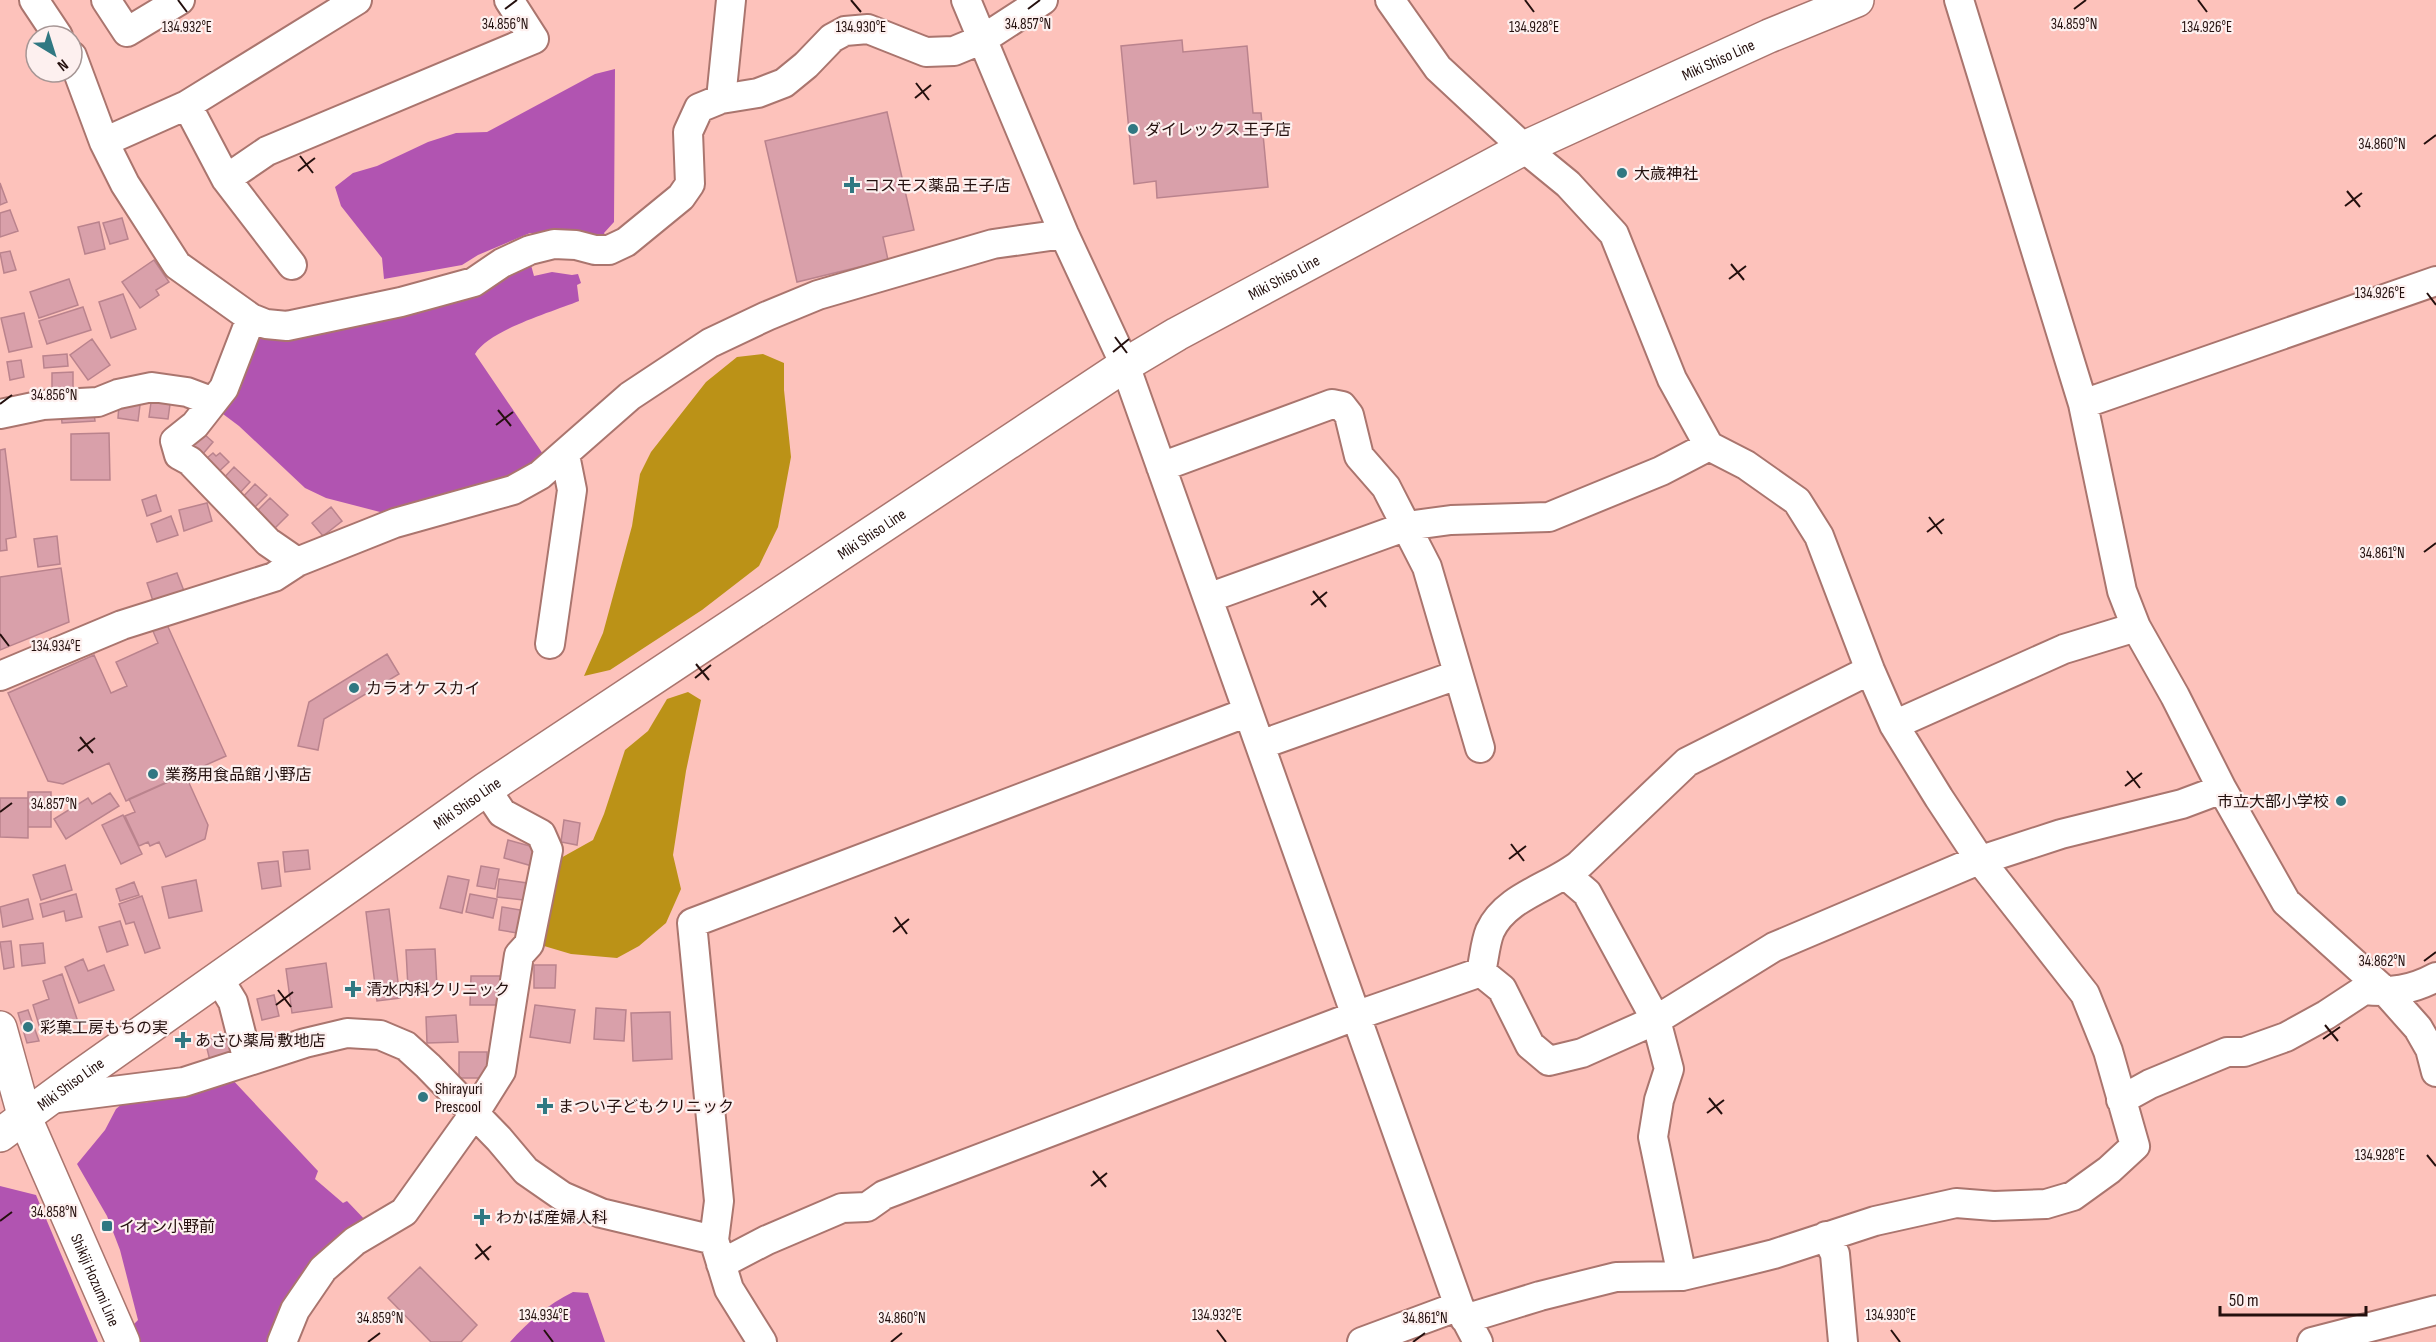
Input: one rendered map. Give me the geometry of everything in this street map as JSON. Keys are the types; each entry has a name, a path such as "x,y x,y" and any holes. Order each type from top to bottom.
{"main road":[{"name":"Miki Shiso Line","path":"0,1028 25,1117 486,789 1125,365 1177,334 1524,148 1769,36 1857,0"},
{"name":"Shikiji Hozumi Line","path":"25,1117 123,1342"}],"street":[{"path":"34,0 50,24"},
{"path":"106,0 127,32 180,0"},
{"path":"104,142 187,105 357,0"},
{"path":"226,179 267,151 534,39 509,0"},
{"path":"721,99 731,0"},
{"path":"966,0 1064,234 1125,365 1355,1016 1467,1322"},
{"path":"82,84 104,142 125,184 177,265 251,318 266,324 286,326 352,313 474,282 502,262 530,250 554,244 609,250 626,242 681,197 690,184 688,132 699,108 721,99 758,93 784,83 806,65 832,38 845,31 868,28 926,52 954,51 983,39 1043,0"},
{"path":"1362,1342 1467,1322 1540,1296 1616,1277 1682,1276 1774,1254 1875,1221 1956,1203 1994,1206 2046,1204 2073,1196 2109,1170 2135,1146 2108,1050 2085,994 1980,860 1894,725 1870,670 1819,536 1797,501 1746,465 1709,446 1672,379 1614,234 1568,184 1524,148 1438,68 1390,0"},
{"path":"1959,0 2083,404 2121,591 2136,627 2175,696 2222,789 2286,902 2386,992 2418,1028 2430,1049 2436,1072"},
{"path":"187,105 226,179 292,265"},
{"path":"0,676 122,625 274,577 297,562 395,523 513,490 540,475 565,455 630,396 710,343 767,316 818,296 993,244 1064,234"},
{"path":"2083,404 2436,281"},
{"path":"251,318 224,388 195,424 175,441 179,455 190,461 268,542 297,562"},
{"path":"9,412 43,405 98,402 118,394 152,387 187,393 212,401"},
{"path":"1161,467 1332,404 1342,406 1349,415 1359,456 1386,487 1427,567 1480,748"},
{"path":"1208,598 1407,526 1451,520 1549,517 1661,471 1709,446"},
{"path":"550,644 572,490 565,455"},
{"path":"1894,725 2064,649 2136,627"},
{"path":"1481,972 1490,931 1505,911 1530,894 1566,875 1687,762 1870,670"},
{"path":"1260,745 1457,675"},
{"path":"762,1342 729,1289 717,1252 719,1201 692,923 1248,712"},
{"path":"282,1342 295,1310 323,1269 355,1242 404,1212 474,1114 501,1071 519,955 529,944 548,850 541,834 502,813 486,789"},
{"path":"1481,972 1502,989 1530,1045 1549,1061 1582,1053 1656,1020 1774,947 1980,860 2061,834 2182,804 2222,789"},
{"path":"1566,875 1587,893 1656,1020 1669,1069 1659,1100 1653,1137 1682,1276"},
{"path":"25,1117 184,1082 305,1043 347,1033 380,1035 406,1046 499,1139 526,1172 562,1196 601,1213 717,1252 767,1240 842,1208 867,1207 884,1195 1355,1016 1481,972"},
{"path":"2121,1100 2150,1084 2227,1052 2244,1052 2286,1037 2326,1015 2364,990 2386,992 2419,987 2436,977"},
{"path":"219,979 233,1002 248,1061"},
{"path":"1826,1236 1835,1254 1843,1342"},
{"path":"2312,1342 2436,1310"}],"shaded area":[{"path":"615,69 614,222 604,233 609,241 530,233 478,255 462,265 384,279 382,258 341,206 335,187 353,173 377,166 428,142 456,133 487,132 595,74"},
{"path":"531,265 534,276 552,272 578,274 581,283 577,285 579,301 538,316 493,337 475,354 547,460 514,477 384,513 326,498 305,488 239,426 219,411 251,338"},
{"path":"763,354 784,363 784,390 791,457 778,527 759,566 702,610 610,670 584,676 603,633 632,526 640,474 651,452 706,382 737,357"},
{"path":"688,692 701,700 686,771 673,855 681,889 666,923 639,946 617,958 571,954 544,946 559,859 593,840 625,750 648,731 667,699"},
{"path":"229,1076 318,1171 315,1179 343,1203 347,1201 368,1223 273,1342 140,1342 133,1325 138,1320 120,1250 107,1216 77,1164 105,1130 116,1109 123,1103 144,1103 191,1093"},
{"path":"0,1186 36,1195 98,1342 0,1342"},
{"path":"573,1292 588,1293 605,1342 510,1342 539,1314"}],"building":[{"path":"1182,40 1183,52 1247,46 1253,113 1261,113 1268,187 1157,198 1156,181 1134,184 1121,46"},
{"path":"887,112 914,230 883,237 888,260 797,282 765,141"},
{"path":"0,183 7,202 0,205"},
{"path":"10,210 18,231 0,237 0,213"},
{"path":"122,218 128,239 110,244 103,223"},
{"path":"99,222 105,249 85,254 78,227"},
{"path":"10,251 16,270 4,273 0,253"},
{"path":"154,260 169,282 156,290 159,295 140,308 122,282"},
{"path":"69,279 78,305 39,318 30,292"},
{"path":"123,294 136,329 111,338 99,302"},
{"path":"83,307 91,330 47,344 39,321"},
{"path":"24,313 32,347 9,352 1,318"},
{"path":"92,339 110,365 88,380 70,355"},
{"path":"67,354 68,366 44,368 43,356"},
{"path":"21,360 24,377 10,380 7,362"},
{"path":"73,372 73,398 52,398 52,373"},
{"path":"152,395 171,397 168,419 149,417"},
{"path":"119,404 140,405 138,421 118,418"},
{"path":"61,412 94,414 95,421 62,423"},
{"path":"109,433 110,480 71,480 71,434"},
{"path":"204,434 213,442 196,462 183,445"},
{"path":"5,449 16,537 6,539 7,550 0,551 0,450"},
{"path":"213,453 216,456 220,453 229,462 214,476 201,463"},
{"path":"234,467 250,482 236,497 220,482"},
{"path":"255,484 267,495 253,509 241,499"},
{"path":"156,495 161,511 147,516 142,500"},
{"path":"270,498 288,515 271,532 254,514"},
{"path":"207,503 212,521 184,531 179,510"},
{"path":"331,507 342,521 323,536 312,523"},
{"path":"171,516 178,535 157,542 151,524"},
{"path":"57,536 60,564 38,567 34,539"},
{"path":"61,568 69,622 0,650 0,577"},
{"path":"177,573 184,591 153,601 147,583"},
{"path":"164,618 226,756 126,801 109,763 63,784 48,781 8,693 94,655 111,693 127,686 116,662 158,643 150,624"},
{"name":"カラオケ スカイ","path":"387,654 399,674 324,719 318,750 298,746 309,702"},
{"path":"185,774 208,825 205,839 166,857 159,842 150,846 148,842 139,846 125,816 135,812 129,799"},
{"path":"28,792 51,792 51,827 28,827"},
{"path":"110,793 119,806 66,839 54,819 88,798 92,804"},
{"path":"0,798 28,798 28,838 0,837"},
{"path":"123,815 142,854 121,864 102,825"},
{"path":"564,820 580,823 577,845 561,842"},
{"path":"508,840 537,848 532,866 504,858"},
{"path":"308,850 310,869 285,872 283,852"},
{"path":"278,861 281,886 262,889 258,863"},
{"path":"65,865 72,890 41,900 33,875"},
{"path":"481,866 499,869 495,889 477,886"},
{"path":"448,876 469,880 462,913 440,908"},
{"path":"499,879 534,884 532,901 497,897"},
{"path":"196,880 202,911 169,918 162,887"},
{"path":"134,882 139,895 120,901 116,889"},
{"path":"76,894 82,917 66,921 64,911 43,917 40,904"},
{"path":"470,894 497,899 493,918 466,912"},
{"path":"142,896 160,948 145,953 134,922 126,924 119,904"},
{"path":"28,899 33,919 3,927 0,907"},
{"path":"502,907 527,911 523,934 499,930"},
{"path":"389,909 400,998 377,1001 366,912"},
{"path":"120,921 128,945 107,952 99,927"},
{"path":"11,941 14,967 4,969 0,942"},
{"path":"43,943 45,963 22,966 20,945"},
{"path":"435,949 437,987 408,988 406,950"},
{"path":"83,959 88,971 104,965 114,990 79,1003 65,967"},
{"path":"326,963 332,1007 292,1013 286,969"},
{"path":"534,965 556,965 555,988 534,988"},
{"path":"62,974 77,1019 41,1032 33,1005 49,999 43,981"},
{"path":"471,976 505,976 505,1005 470,1005"},
{"path":"274,995 279,1016 262,1020 257,999"},
{"path":"535,1005 575,1010 570,1043 530,1037"},
{"path":"596,1008 626,1010 624,1041 594,1039"},
{"name":"彩菓工房もちの実","path":"28,1010 39,1041 27,1043 18,1013"},
{"path":"670,1012 672,1059 633,1061 631,1013"},
{"path":"456,1015 458,1042 427,1043 426,1017"},
{"path":"232,1034 237,1058 211,1065 205,1040"},
{"path":"459,1052 487,1052 487,1078 459,1078"},
{"path":"420,1267 477,1325 461,1342 431,1342 388,1298"}],"place":[{"name":"ダイレックス 王子店","path":"1133,129"},
{"name":"大歳神社","path":"1622,173"},
{"name":"コスモス薬品 王子店","path":"852,185"},
{"name":"カラオケ スカイ","path":"354,688"},
{"name":"業務用食品館 小野店","path":"153,774"},
{"name":"市立大部小学校","path":"2341,801"},
{"name":"清水内科クリニック","path":"353,989"},
{"name":"彩菓工房もちの実","path":"28,1027"},
{"name":"あさひ薬局 敷地店","path":"183,1040"},
{"name":"Shirayuri Prescool","path":"423,1097"},
{"name":"まつい子どもクリニック","path":"545,1106"},
{"name":"わかば産婦人科","path":"482,1217"},
{"name":"イオン小野前","path":"107,1226"}]}
